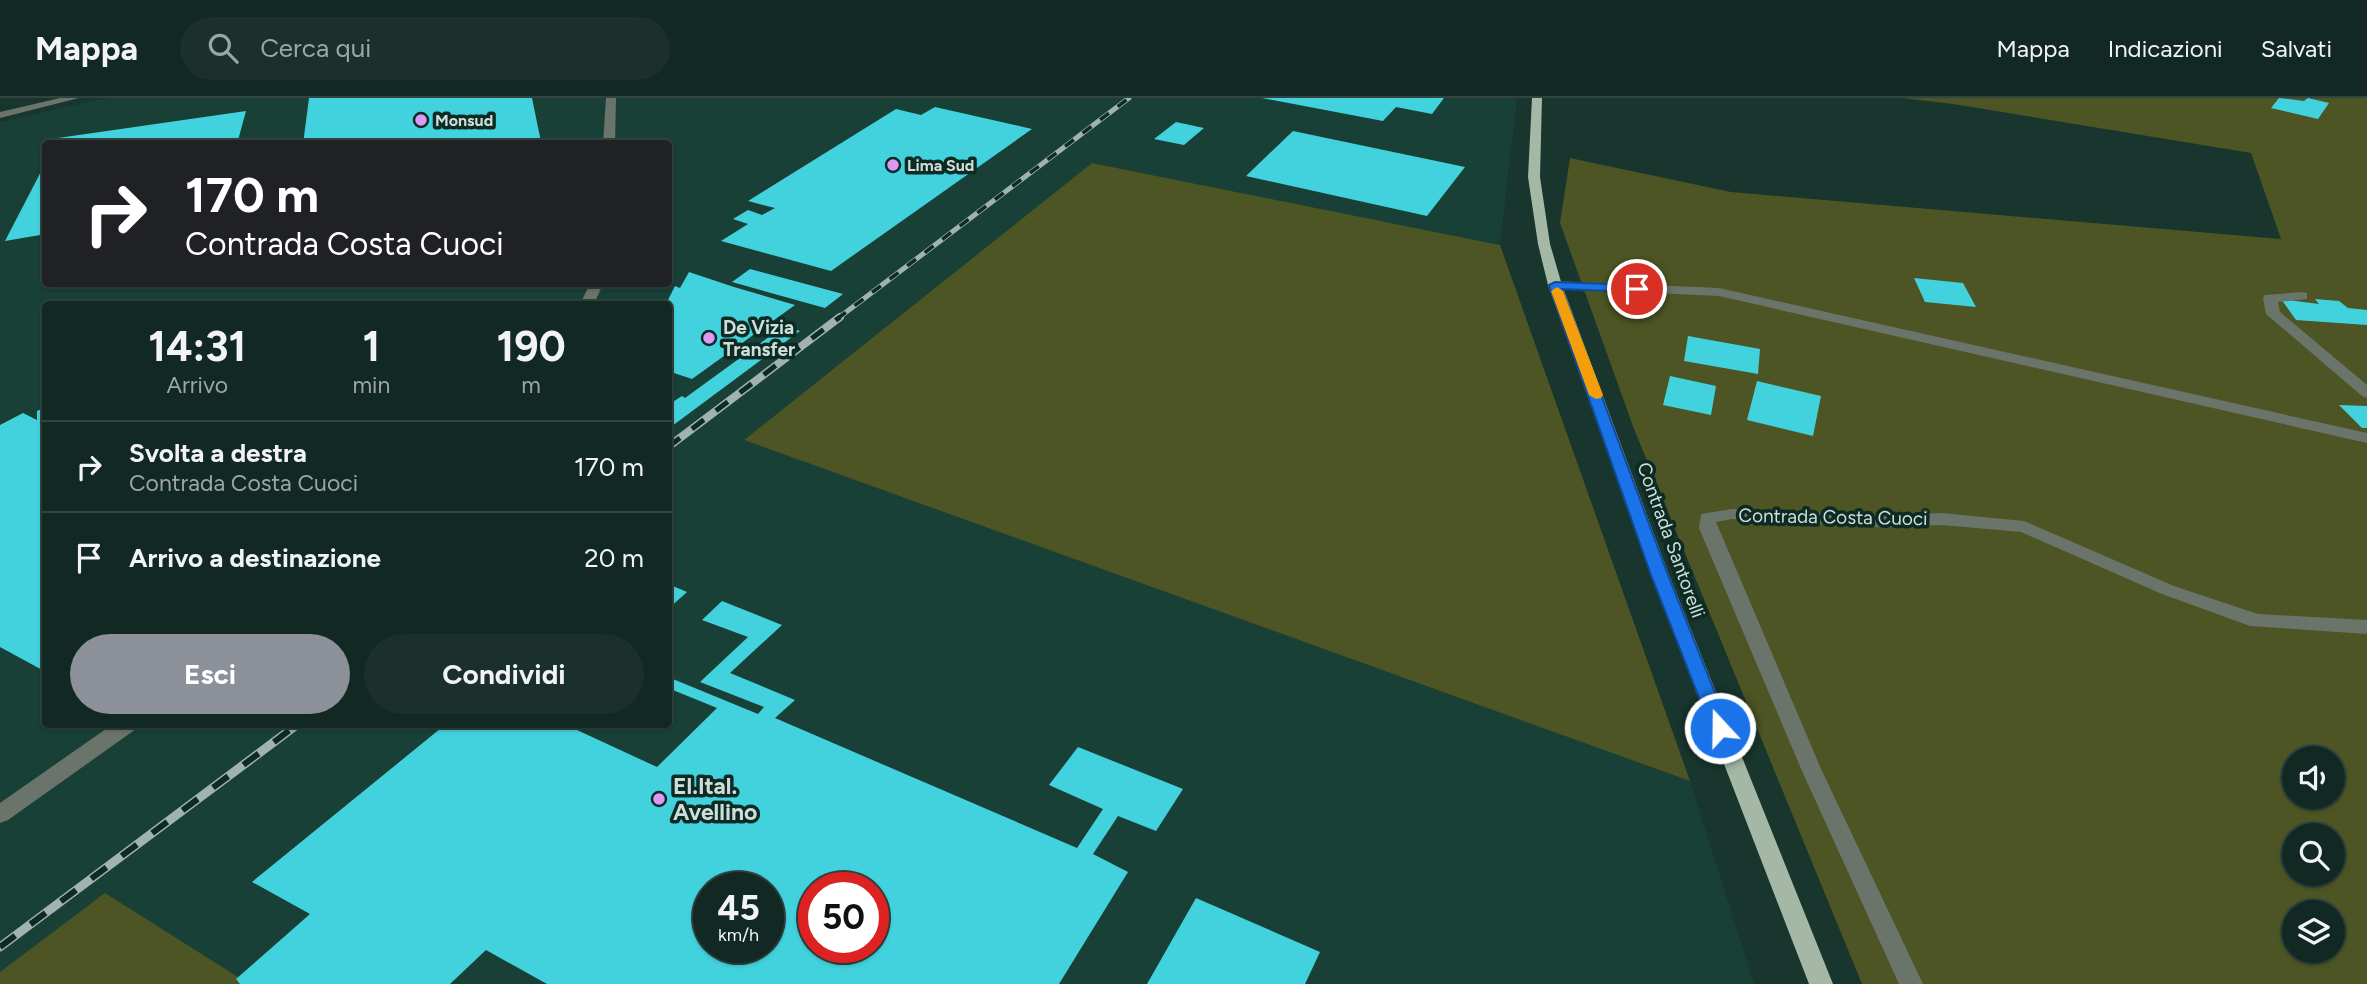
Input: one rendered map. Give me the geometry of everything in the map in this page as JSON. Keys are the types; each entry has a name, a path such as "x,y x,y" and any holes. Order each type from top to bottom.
{"main road":[{"name":"Contrada Santorelli","path":"1537,98 1534,177 1544,244 1555,285 1660,575 1821,984"}],"street":[{"path":"0,115 74,98"},
{"path":"609,140 611,98"},
{"path":"1555,285 1719,292 2367,438"},
{"path":"2302,296 2270,298 2273,314 2367,393"},
{"name":"Contrada Costa Cuoci","path":"1911,984 1812,771 1708,528 1707,518 1732,514 1879,521 1942,519 2024,527 2168,590 2257,621 2367,627"},
{"path":"0,814 123,728"}],"shaded area":[{"path":"106,98 1517,98 1500,245 1092,163 744,440 1690,781 1754,984 0,984 0,122"}],"green space":[{"path":"1902,98 2367,98 2367,984 1862,984 1634,429 1560,223 1570,158 1731,192 2281,239 2251,153"},
{"path":"1092,163 1500,245 1690,781 744,440"},
{"path":"105,893 249,984 0,984 0,972"}],"building":[{"name":"Monsud","path":"309,98 532,98 541,140 304,140"},
{"path":"1262,98 1444,98 1432,114 1396,107 1383,121"},
{"path":"2279,98 2304,101 2308,98 2329,103 2318,119 2271,108"},
{"name":"Lima Sud","path":"935,107 1032,129 831,271 721,241 748,224 733,219 748,210 762,215 775,208 748,201 896,109 921,115"},
{"path":"246,111 238,140 57,140"},
{"path":"1176,122 1204,128 1184,145 1154,139"},
{"path":"1293,131 1465,167 1427,216 1246,176"},
{"path":"42,170 42,235 5,241"},
{"path":"750,269 843,294 825,308 732,282"},
{"name":"De Vizia Transfer","path":"689,272 795,305 692,379 672,372 672,301 668,301 675,286 680,288"},
{"path":"1914,278 1963,283 1976,307 1925,302"},
{"path":"2281,299 2319,304 2315,299 2339,301 2348,308 2367,310 2367,325 2296,320"},
{"path":"784,326 800,331 672,426 672,402 682,396 685,398"},
{"path":"1688,336 1760,349 1758,374 1684,361"},
{"path":"1670,376 1716,386 1711,415 1663,405"},
{"path":"1757,381 1821,396 1813,436 1747,420"},
{"path":"2339,405 2367,406 2367,428 2362,428"},
{"path":"42,409 42,670 0,647 0,425 23,413 37,420 37,411"},
{"path":"672,586 687,592 672,605"},
{"name":"El.Ital. Avellino","path":"722,601 782,625 730,673 795,700 775,718 1077,848 1103,809 1049,785 1078,747 1183,789 1156,831 1118,816 1093,854 1128,872 1059,984 547,984 486,950 450,984 240,984 236,979 310,914 252,882 441,728 573,728 657,767 717,708 672,690 672,679 758,714 764,707 700,682 748,637 702,620"},
{"path":"1196,898 1320,952 1305,984 1147,984"}],"railway":[{"path":"837,319 1129,98"},
{"path":"672,444 840,317"},
{"path":"0,947 293,728"}],"slow traffic":[{"path":"1557,291 1596,395"}],"place":[{"name":"Monsud","path":"421,120"},
{"name":"Lima Sud","path":"893,165"},
{"name":"De Vizia Transfer","path":"709,338"},
{"name":"El.Ital. Avellino","path":"659,799"}],"route":[{"path":"1637,289 1555,285 1660,575 1720,728"}]}
